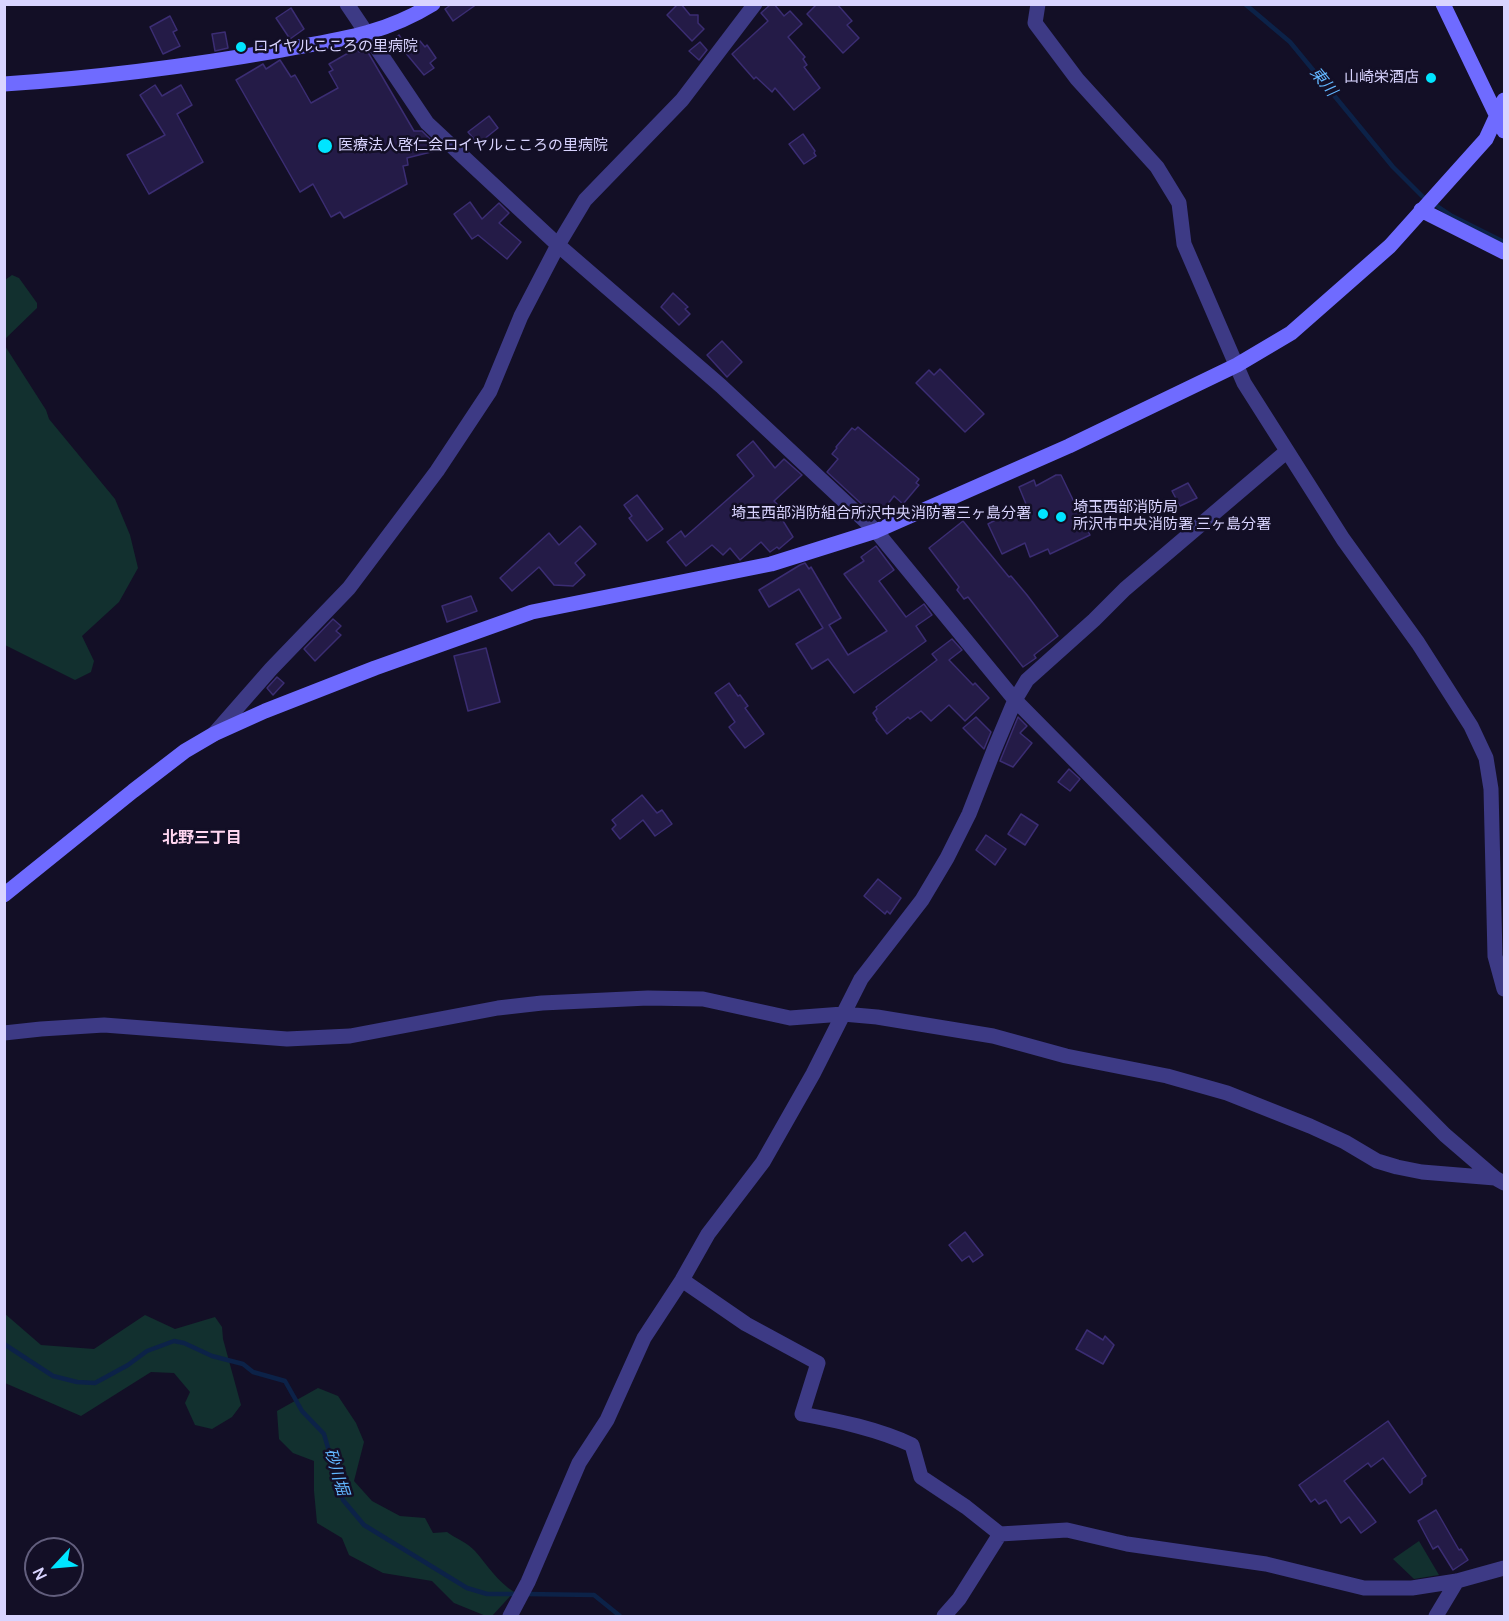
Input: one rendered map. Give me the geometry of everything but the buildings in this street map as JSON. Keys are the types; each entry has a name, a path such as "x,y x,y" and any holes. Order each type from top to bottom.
{"street":[{"path":"347,4 427,123 558,245 721,386 876,531 1015,700 1445,1135 1500,1181"},
{"path":"4,84 111,74 228,59 368,34 393,26 434,4"},
{"path":"214,734 271,669 349,588 437,471 490,391 520,316 585,200 682,100 755,4"},
{"path":"1038,4 1035,23 1077,79 1168,182 1179,203 1184,244 1244,383 1343,539 1418,644 1471,726 1486,758 1491,789 1495,956 1504,990"},
{"path":"1443,4 1504,131"},
{"path":"4,895 185,751 214,734 265,711 375,668 532,612 771,564 876,531 1069,446 1237,365 1291,333 1390,246 1486,139 1504,100"},
{"path":"1423,209 1504,252"},
{"path":"513,1611 528,1582 579,1463 607,1419 644,1338 682,1280 708,1234 763,1161 813,1074 861,979 922,900 947,858 969,814 1015,700 1027,680 1095,620 1125,589 1286,452"},
{"path":"1491,789 1504,798"},
{"path":"4,1033 104,1025 287,1039 350,1036 498,1008 542,1003 648,998 703,999 790,1017 843,1014 877,1017 993,1036 1066,1056 1167,1076 1227,1093 1310,1126 1345,1142 1377,1161 1422,1172 1500,1181"},
{"path":"682,1280 746,1324 818,1363 802,1414 864,1428 912,1444 921,1477 966,1507 1000,1534 1067,1530 1126,1544 1266,1564 1364,1588 1412,1588 1457,1581 1504,1568"},
{"path":"944,1617 959,1599 1000,1534"},
{"path":"1436,1617 1457,1581"}],"green space":[{"path":"12,275 19,278 37,303 37,308 5,339 5,280"},
{"path":"5,346 46,410 49,419 115,499 130,535 138,568 119,602 82,636 94,661 91,672 75,680 5,645"},
{"path":"4,1313 41,1345 94,1349 145,1315 175,1329 215,1317 222,1327 223,1339 241,1405 232,1417 212,1429 195,1425 185,1403 190,1392 174,1373 151,1372 81,1416 5,1383"},
{"path":"318,1388 338,1396 356,1423 364,1442 354,1481 372,1501 400,1516 425,1518 433,1533 447,1532 465,1543 514,1592 492,1616 486,1616 454,1603 432,1581 383,1573 349,1555 342,1538 317,1523 314,1461 293,1453 279,1439 277,1411"},
{"path":"1419,1541 1439,1575 1414,1579 1393,1559"}],"waterway":[{"name":"東川","path":"1245,4 1290,42 1393,167 1422,196 1452,216 1504,242"},
{"name":"砂川堀","path":"4,1344 53,1376 77,1382 95,1383 128,1365 147,1351 174,1341 184,1343 212,1356 243,1364 253,1372 285,1381 302,1411 324,1434 343,1500 364,1525 467,1588 487,1594 517,1594"},
{"name":"砂川堀","path":"526,1594 594,1595 620,1616"}],"place":[{"name":"ロイヤルこころの里病院","path":"241,47"},
{"name":"山崎栄酒店","path":"1431,78"},
{"name":"医療法人啓仁会ロイヤルこころの里病院","path":"325,146"},
{"name":"埼玉西部消防組合所沢中央消防署三ヶ島分署","path":"1043,514"},
{"name":"埼玉西部消防局 所沢市中央消防署 三ヶ島分署","path":"1061,517"}],"district":[{"name":"北野三丁目","path":"202,839"}]}
